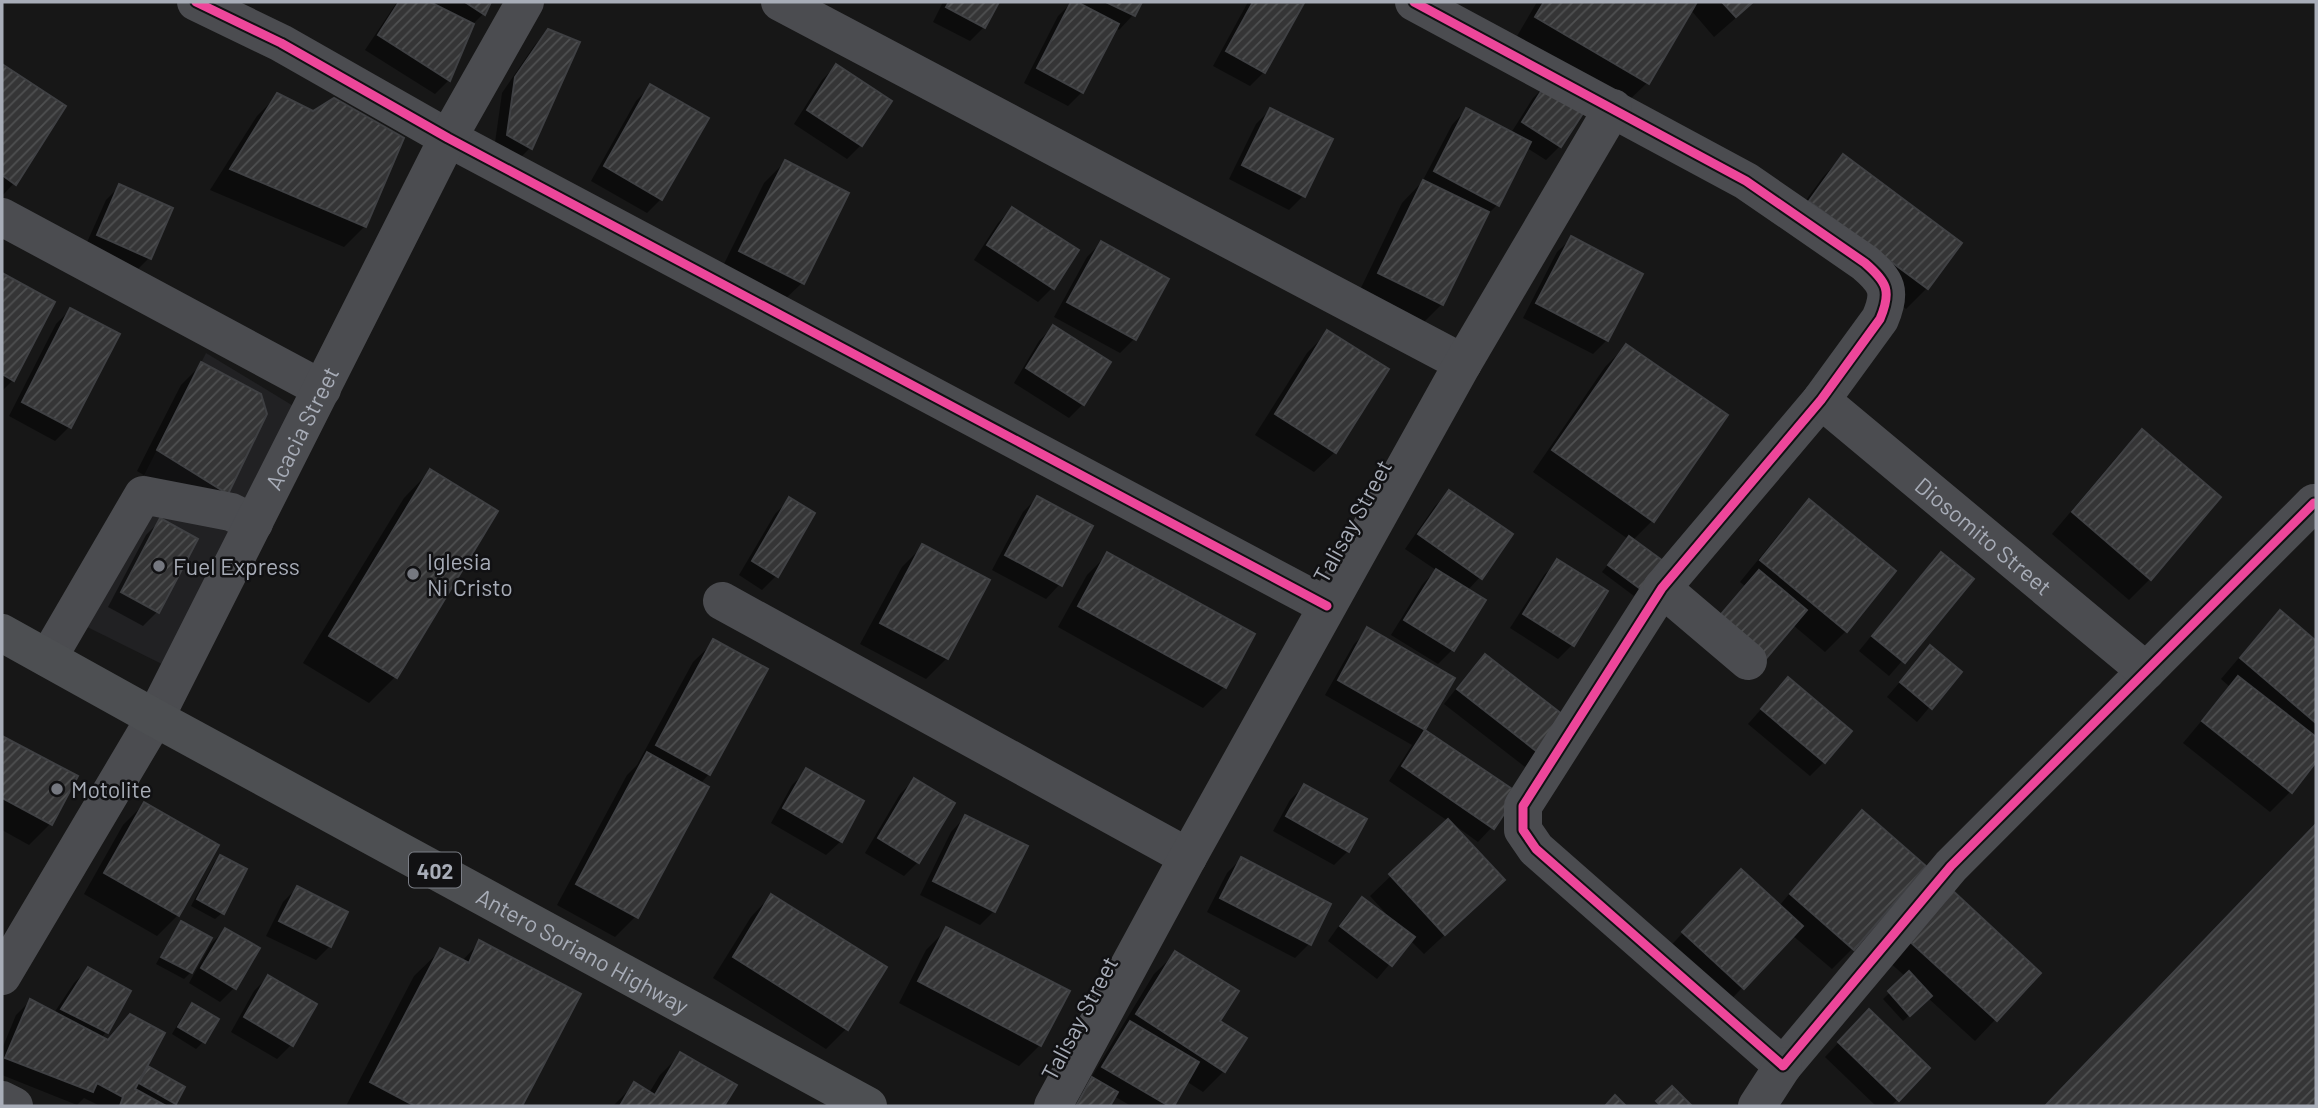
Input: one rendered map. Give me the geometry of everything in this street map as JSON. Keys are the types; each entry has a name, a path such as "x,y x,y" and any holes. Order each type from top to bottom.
{"main road":[{"name":"Antero Soriano Highway","path":"2,633 868,1106"}],"street":[{"path":"196,2 281,43 448,138 1327,606"},
{"name":"Acacia Street","path":"2,976 155,718 448,138 525,2"},
{"path":"780,2 1463,363"},
{"path":"1415,2 1746,181 1865,263 1880,276 1887,289 1886,304 1880,318 1821,400 1662,588 1523,806 1522,830 1536,849 1783,1066"},
{"name":"Talisay Street","path":"1053,1106 1188,857 1463,363 1614,108"},
{"path":"2,217 322,390"},
{"name":"Diosomito Street","path":"1821,400 2146,671"},
{"path":"48,659 144,495 231,512 254,523"},
{"path":"1756,1106 1783,1066 1951,866 2314,503"},
{"path":"1662,588 1748,661"},
{"path":"722,601 1188,857"},
{"path":"2,1101 14,1106"}],"shaded area":[{"path":"206,353 295,407 170,668 71,619"}],"building":[{"path":"399,2 430,2 474,24 450,81 378,35"},
{"path":"465,2 491,2 485,15"},
{"path":"949,2 999,2 985,28 946,7"},
{"path":"1071,2 1077,2 1119,24 1083,93 1037,68"},
{"path":"1106,2 1142,2 1135,16"},
{"path":"1253,2 1304,3 1265,73 1226,51"},
{"path":"1544,2 1697,2 1649,84 1535,17"},
{"path":"1722,2 1753,2 1736,17"},
{"path":"548,29 580,42 532,149 507,135 515,77"},
{"path":"2,64 66,106 16,185 2,175"},
{"path":"836,64 892,101 862,146 807,110"},
{"path":"1547,82 1587,107 1561,147 1522,122"},
{"path":"650,84 709,118 662,200 604,166"},
{"path":"277,93 313,111 334,98 404,138 366,227 230,169"},
{"path":"1270,108 1333,139 1305,197 1242,165"},
{"path":"1466,108 1531,142 1499,206 1434,171"},
{"path":"1843,154 1962,243 1928,289 1809,201"},
{"path":"785,160 849,193 804,284 739,251"},
{"path":"1423,180 1489,212 1443,305 1378,273"},
{"path":"119,184 173,208 151,259 97,235"},
{"path":"1012,207 1079,250 1054,289 987,245"},
{"path":"1571,236 1643,274 1608,341 1536,303"},
{"path":"1101,241 1169,279 1136,340 1067,302"},
{"path":"2,273 55,302 14,381 2,374"},
{"path":"70,308 120,334 71,428 22,402"},
{"path":"1053,325 1111,362 1084,405 1026,368"},
{"path":"1327,330 1389,369 1336,453 1275,414"},
{"path":"1626,344 1728,415 1654,522 1552,450"},
{"path":"201,362 261,394 267,414 228,494 157,450"},
{"path":"2142,429 2221,497 2151,580 2072,512"},
{"name":"Iglesia Ni Cristo","path":"430,469 498,511 397,678 329,636"},
{"path":"1449,490 1513,534 1482,579 1418,534"},
{"path":"1037,496 1093,526 1062,586 1005,555"},
{"path":"789,497 815,513 778,577 752,561"},
{"path":"1809,499 1896,571 1847,632 1760,560"},
{"name":"Fuel Express","path":"160,518 198,539 159,613 121,592"},
{"path":"1629,536 1663,561 1642,590 1608,565"},
{"path":"922,544 990,580 948,659 880,623"},
{"path":"1107,552 1255,634 1226,688 1078,606"},
{"path":"1941,552 1974,579 1905,663 1872,636"},
{"path":"1557,559 1608,591 1574,646 1523,614"},
{"path":"1436,569 1486,600 1454,651 1404,620"},
{"path":"1759,570 1807,610 1759,667 1711,626"},
{"path":"2280,610 2316,641 2316,723 2240,658"},
{"path":"1367,627 1455,678 1425,730 1338,680"},
{"path":"713,639 768,669 710,775 656,745"},
{"path":"1930,645 1962,672 1932,709 1900,682"},
{"path":"1485,654 1572,722 1545,758 1457,689"},
{"path":"2238,676 2316,737 2316,762 2292,793 2202,721"},
{"path":"1788,677 1852,731 1825,763 1761,709"},
{"path":"1425,730 1518,793 1494,829 1402,766"},
{"path":"2,736 78,776 52,825 2,798"},
{"path":"647,752 709,787 638,918 576,884"},
{"path":"806,768 864,801 842,842 783,808"},
{"path":"914,778 955,803 919,863 878,838"},
{"path":"1304,784 1367,819 1349,852 1286,816"},
{"path":"144,802 219,845 179,916 104,873"},
{"path":"1862,810 1926,866 1854,950 1790,894"},
{"path":"965,815 1028,846 995,912 933,881"},
{"path":"1448,819 1505,880 1445,935 1389,874"},
{"path":"2316,824 2316,1106 2045,1106"},
{"path":"220,855 247,869 224,914 197,899"},
{"path":"1241,857 1331,904 1311,945 1220,898"},
{"path":"1741,869 1803,926 1744,989 1682,932"},
{"path":"297,886 348,912 331,947 279,921"},
{"path":"1952,890 2041,973 1997,1021 1907,939"},
{"path":"771,894 887,967 848,1030 733,957"},
{"path":"1362,897 1415,937 1392,966 1340,926"},
{"path":"181,921 212,938 192,973 161,957"},
{"path":"946,927 1070,991 1041,1046 918,981"},
{"path":"225,928 260,948 236,989 201,968"},
{"path":"479,940 581,994 522,1106 415,1106 370,1082 440,948 469,963"},
{"path":"1175,951 1239,991 1220,1021 1247,1038 1225,1072 1136,1014"},
{"path":"88,967 131,991 108,1033 61,1009"},
{"path":"1909,971 1932,996 1910,1016 1888,991"},
{"path":"268,975 317,1004 293,1046 244,1017"},
{"path":"30,999 108,1040 130,1014 165,1033 135,1089 166,1106 120,1106 123,1097 97,1083 93,1092 5,1058"},
{"path":"192,1003 219,1019 205,1043 178,1027"},
{"path":"1869,1009 1930,1068 1899,1101 1838,1042"},
{"path":"1130,1021 1199,1062 1174,1106 1169,1106 1102,1067"},
{"path":"680,1052 737,1085 724,1106 620,1106 634,1082 655,1095"},
{"path":"148,1066 185,1087 176,1104 139,1083"},
{"path":"1092,1077 1118,1092 1110,1106 1076,1106"},
{"path":"1672,1086 1692,1106 1661,1106 1656,1101"},
{"path":"1615,1095 1626,1106 1605,1106"}],"cycle path":[{"path":"196,2 281,43 448,138 1327,606"},
{"path":"1414,2 1746,181 1865,263 1883,282 1886,301 1880,319 1821,400 1662,588 1523,806 1523,830 1536,849 1783,1066 1951,866 2314,503"}],"place":[{"name":"Fuel Express","path":"159,566"},
{"name":"Iglesia Ni Cristo","path":"413,574"},
{"name":"Motolite","path":"57,789"}]}
